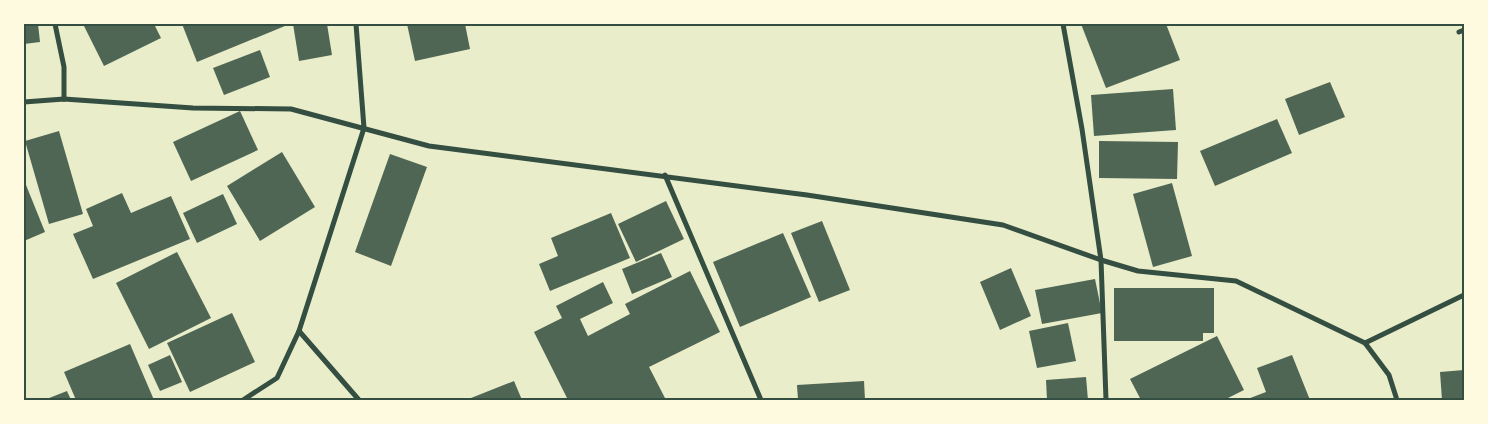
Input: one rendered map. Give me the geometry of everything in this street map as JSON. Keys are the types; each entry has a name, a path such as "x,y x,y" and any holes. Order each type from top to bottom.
{"street":[{"path":"54,24 64,67 64,99"},
{"path":"243,400 277,378 299,331 364,128 356,24"},
{"path":"1063,24 1082,129 1101,260 1106,400"},
{"path":"24,102 64,99 193,108 291,109 429,146 665,175 1003,225 1101,260 1138,271 1236,281 1365,343 1389,375 1397,400"},
{"path":"665,175 760,400"},
{"path":"1365,343 1464,295"},
{"path":"299,331 359,400"}],"building":[{"path":"24,24 38,24 40,42 24,44"},
{"path":"83,24 154,24 161,38 104,66"},
{"path":"182,24 284,24 285,26 197,62"},
{"path":"293,24 327,24 332,55 299,61"},
{"path":"407,24 465,24 470,49 415,61"},
{"path":"1081,24 1166,24 1180,60 1106,88"},
{"path":"260,50 270,77 224,95 213,68"},
{"path":"1330,82 1345,117 1299,135 1285,99"},
{"path":"1173,89 1176,130 1094,136 1091,95"},
{"path":"240,111 258,150 191,181 173,142"},
{"path":"1277,119 1292,153 1215,186 1200,151"},
{"path":"59,131 83,214 49,224 25,141"},
{"path":"1099,141 1178,142 1177,179 1099,178"},
{"path":"282,152 315,207 260,241 227,186"},
{"path":"390,154 427,167 391,266 355,252"},
{"path":"24,180 45,232 24,241"},
{"path":"1172,183 1192,256 1153,267 1133,194"},
{"path":"122,193 131,213 171,196 190,239 93,279 73,234 93,226 86,209"},
{"path":"223,194 237,224 197,243 183,213"},
{"path":"666,201 684,239 636,262 618,224"},
{"path":"611,213 630,258 550,291 539,264 558,256 551,238"},
{"path":"822,221 850,290 819,302 791,233"},
{"path":"783,233 811,297 740,327 713,262"},
{"path":"177,252 211,318 149,349 116,283"},
{"path":"661,253 672,277 632,294 622,269"},
{"path":"1011,268 1031,316 1000,330 980,282"},
{"path":"690,271 720,332 649,367 666,400 568,400 534,332 562,318 556,306 603,282 613,303 580,319 588,336 630,314 625,304"},
{"path":"1095,279 1102,313 1042,324 1035,290"},
{"path":"1114,288 1214,288 1214,333 1203,333 1203,341 1114,341"},
{"path":"232,313 255,362 190,392 167,343"},
{"path":"1068,323 1076,361 1037,368 1029,331"},
{"path":"1217,336 1244,390 1224,400 1141,400 1130,379"},
{"path":"130,344 154,400 76,400 64,372"},
{"path":"170,355 182,382 160,391 148,365"},
{"path":"1292,355 1310,400 1245,400 1266,392 1257,368"},
{"path":"1464,370 1464,400 1442,400 1440,372"},
{"path":"1086,377 1088,400 1047,400 1046,380"},
{"path":"514,381 522,400 466,400"},
{"path":"864,381 865,400 798,400 797,385"},
{"path":"67,391 71,400 44,400"}]}
